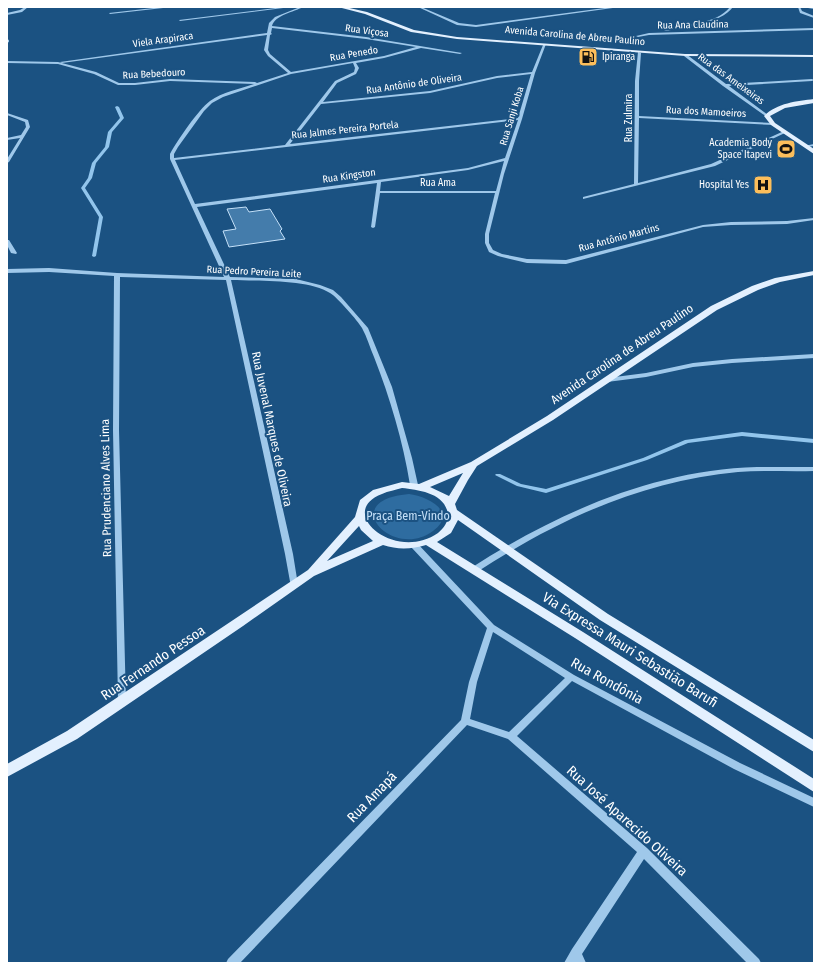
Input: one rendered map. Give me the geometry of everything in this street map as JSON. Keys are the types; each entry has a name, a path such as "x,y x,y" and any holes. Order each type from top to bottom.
{"main road":[{"name":"Avenida Carolina de Abreu Paulino","path":"340,7 366,13 419,32 457,38 639,53 685,55 814,56"},
{"path":"814,101 783,106 773,110 767,116 773,124 814,152"},
{"name":"Avenida Carolina de Abreu Paulino","path":"418,486 474,464 550,418 714,308 738,296 778,280 814,273"},
{"name":"Avenida Carolina de Abreu Paulino","path":"452,507 463,478 474,464"},
{"path":"418,486 433,490 443,496 452,507 453,518 449,529 438,538 429,542 414,545 397,545 382,542 371,535 363,527 360,518 362,506 371,496 390,487 418,486"},
{"name":"Via Expressa Mauri Sebastião Barufi","path":"452,507 505,549 604,617 814,747"},
{"name":"Rua Fernando Pessoa","path":"7,771 72,735 240,623 294,585 310,573 360,518"},
{"name":"Rua Fernando Pessoa","path":"310,573 382,542"},
{"name":"Via Expressa Mauri Sebastião Barufi","path":"429,542 579,635 814,786"}],"street":[{"path":"7,14 21,11 27,7"},
{"path":"110,13 171,7"},
{"path":"180,20 290,7"},
{"path":"290,73 274,60 266,50 271,23 276,18 302,7"},
{"path":"419,7 458,24 467,26 484,26 619,7"},
{"name":"Rua Ana Claudina","path":"638,36 696,24 727,13 732,7"},
{"path":"799,7 801,12 809,16 814,16"},
{"path":"809,7 814,8"},
{"path":"809,16 807,18 814,21"},
{"name":"Rua Ana Claudina","path":"696,24 712,29 737,32"},
{"name":"Rua Viçosa","path":"271,27 366,38 460,53"},
{"name":"Rua Ana Claudina","path":"649,34 814,29"},
{"name":"Viela Arapiraca","path":"58,63 270,34"},
{"name":"Rua Sanji Koba","path":"498,192 533,73 545,46"},
{"name":"Rua Penedo","path":"172,160 172,154 176,147 211,102 258,83 290,73 384,57 420,47"},
{"name":"Rua Zulmira","path":"636,184 639,53"},
{"name":"Rua das Ameixeiras","path":"685,55 767,116"},
{"name":"Rua Bebedouro","path":"7,62 58,63 95,73 118,84 170,80 258,83"},
{"path":"288,145 336,82 355,73 357,68 354,62"},
{"name":"Rua Antônio de Oliveira","path":"320,103 430,92 497,77 533,73"},
{"path":"724,85 812,80"},
{"path":"7,114 27,122 28,127 7,162"},
{"name":"Rua dos Mamoeiros","path":"637,117 773,124"},
{"name":"Rua Jalmes Pereira Portela","path":"172,160 288,145 520,119"},
{"path":"585,198 713,165 785,132"},
{"path":"7,139 22,136"},
{"path":"806,146 814,145"},
{"name":"Rua Kingston","path":"193,206 483,166 507,159"},
{"name":"Rua Juvenal Marques de Oliveira","path":"172,160 228,279 289,554 294,585"},
{"path":"372,228 379,181"},
{"name":"Rua Ama","path":"377,192 498,192"},
{"name":"Rua Antônio Martins","path":"498,192 486,234 487,243 491,251 500,255 526,261 566,262 703,226 773,223 814,219"},
{"path":"7,241 14,253"},
{"name":"Rua Pedro Pereira Leite","path":"7,271 49,270 117,275 296,282 318,286 331,291 365,328 389,387 418,486"},
{"name":"Rua Prudenciano Alves Lima","path":"117,275 116,430 122,702"},
{"path":"607,380 646,375 693,365 814,356"},
{"path":"474,570 505,549 546,527 595,505 661,482 738,470 814,468"},
{"name":"Rua Rondônia","path":"414,545 491,627 571,677 738,766 814,803"},
{"path":"465,721 473,682 491,627"},
{"path":"511,736 571,677"},
{"name":"Rua José Aparecido Oliveira","path":"465,721 511,736 643,851 755,963"},
{"name":"Rua Amapá","path":"232,963 465,721"},
{"path":"575,960 643,851"}],"green space":[{"name":"Praça Bem-Vindo","path":"409,494 424,498 438,506 442,511 443,517 440,524 433,531 417,538 402,539 389,534 379,526 374,516 376,507 387,499"}],"building":[{"path":"246,207 249,212 270,209 282,229 280,231 285,239 229,247 223,231 236,229 227,209"}],"waterway":[{"path":"94,256 101,217 83,188 90,178 94,163 107,147 110,132 122,118 117,107"},
{"path":"498,475 519,485 546,491 645,459 687,441 742,434 814,441"}],"place":[{"name":"Ipiranga","path":"588,57"},
{"name":"Academia Body Space Itapevi","path":"786,149"},
{"name":"Hospital Yes","path":"763,185"}]}
